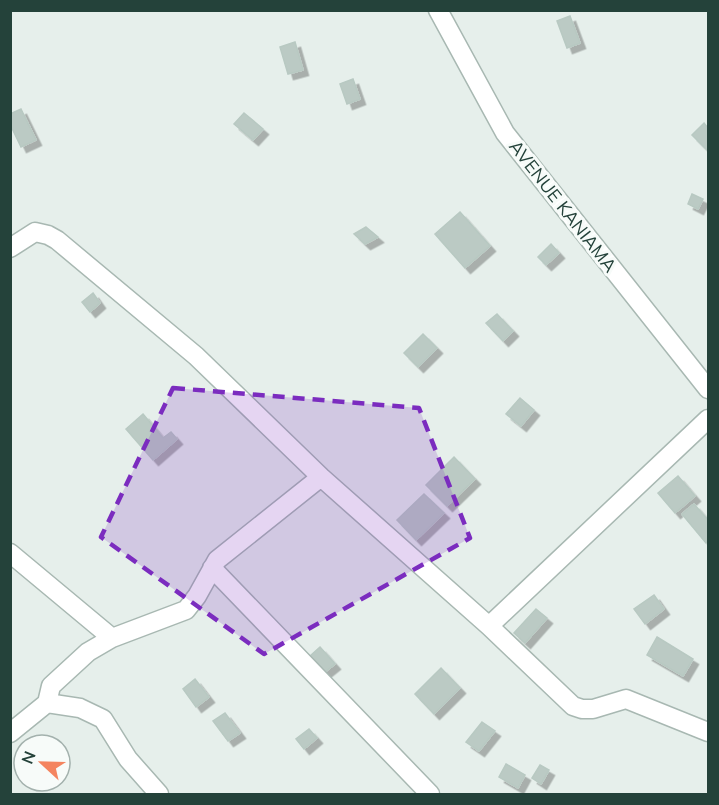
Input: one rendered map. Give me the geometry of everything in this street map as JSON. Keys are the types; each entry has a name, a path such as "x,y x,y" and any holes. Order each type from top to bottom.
{"street":[{"name":"AVENUE KANIAMA","path":"438,10 505,133 708,389"},
{"path":"10,249 35,232 57,240 196,356 321,477 489,626 573,706 582,710 593,709 626,699 708,732"},
{"path":"489,626 708,420"},
{"path":"10,733 47,703 51,686 88,652 112,638 186,610 197,596 217,560 321,477"},
{"path":"10,553 112,638"},
{"path":"212,568 430,795"},
{"path":"47,703 80,708 103,719 128,759 159,795"}],"highlighted area":[{"path":"173,388 419,408 470,538 264,654 101,537"}],"building":[{"path":"570,16 580,43 567,48 557,21"},
{"path":"295,42 303,70 288,74 280,47"},
{"path":"353,79 360,99 347,104 340,84"},
{"path":"21,109 36,140 21,147 10,124 10,114"},
{"path":"244,113 263,129 253,140 234,124"},
{"path":"704,123 708,128 708,151 692,135"},
{"path":"692,194 703,199 698,209 688,204"},
{"path":"460,212 490,246 465,268 435,234"},
{"path":"366,227 378,237 365,244 354,234"},
{"path":"551,244 559,253 546,265 538,257"},
{"path":"93,293 100,303 90,312 82,302"},
{"path":"497,314 513,331 503,341 486,323"},
{"path":"423,334 437,348 418,367 404,353"},
{"path":"520,398 534,410 521,426 506,414"},
{"path":"143,414 163,438 171,432 177,439 153,460 126,429"},
{"path":"454,457 475,479 447,506 426,485"},
{"path":"678,476 695,496 675,513 658,493"},
{"path":"424,494 444,513 416,540 397,520"},
{"path":"694,504 708,520 708,541 706,543 682,514"},
{"path":"654,595 664,609 645,624 634,609"},
{"path":"536,609 547,618 525,643 514,633"},
{"path":"657,637 693,659 683,676 647,655"},
{"path":"320,647 335,664 325,672 310,656"},
{"path":"441,668 460,688 434,714 415,694"},
{"path":"195,679 209,697 196,707 183,689"},
{"path":"225,713 240,733 228,741 213,721"},
{"path":"482,722 495,731 479,751 466,742"},
{"path":"309,729 317,738 304,749 296,739"},
{"path":"506,764 525,775 518,788 499,777"},
{"path":"540,765 549,770 541,784 532,778"}]}
